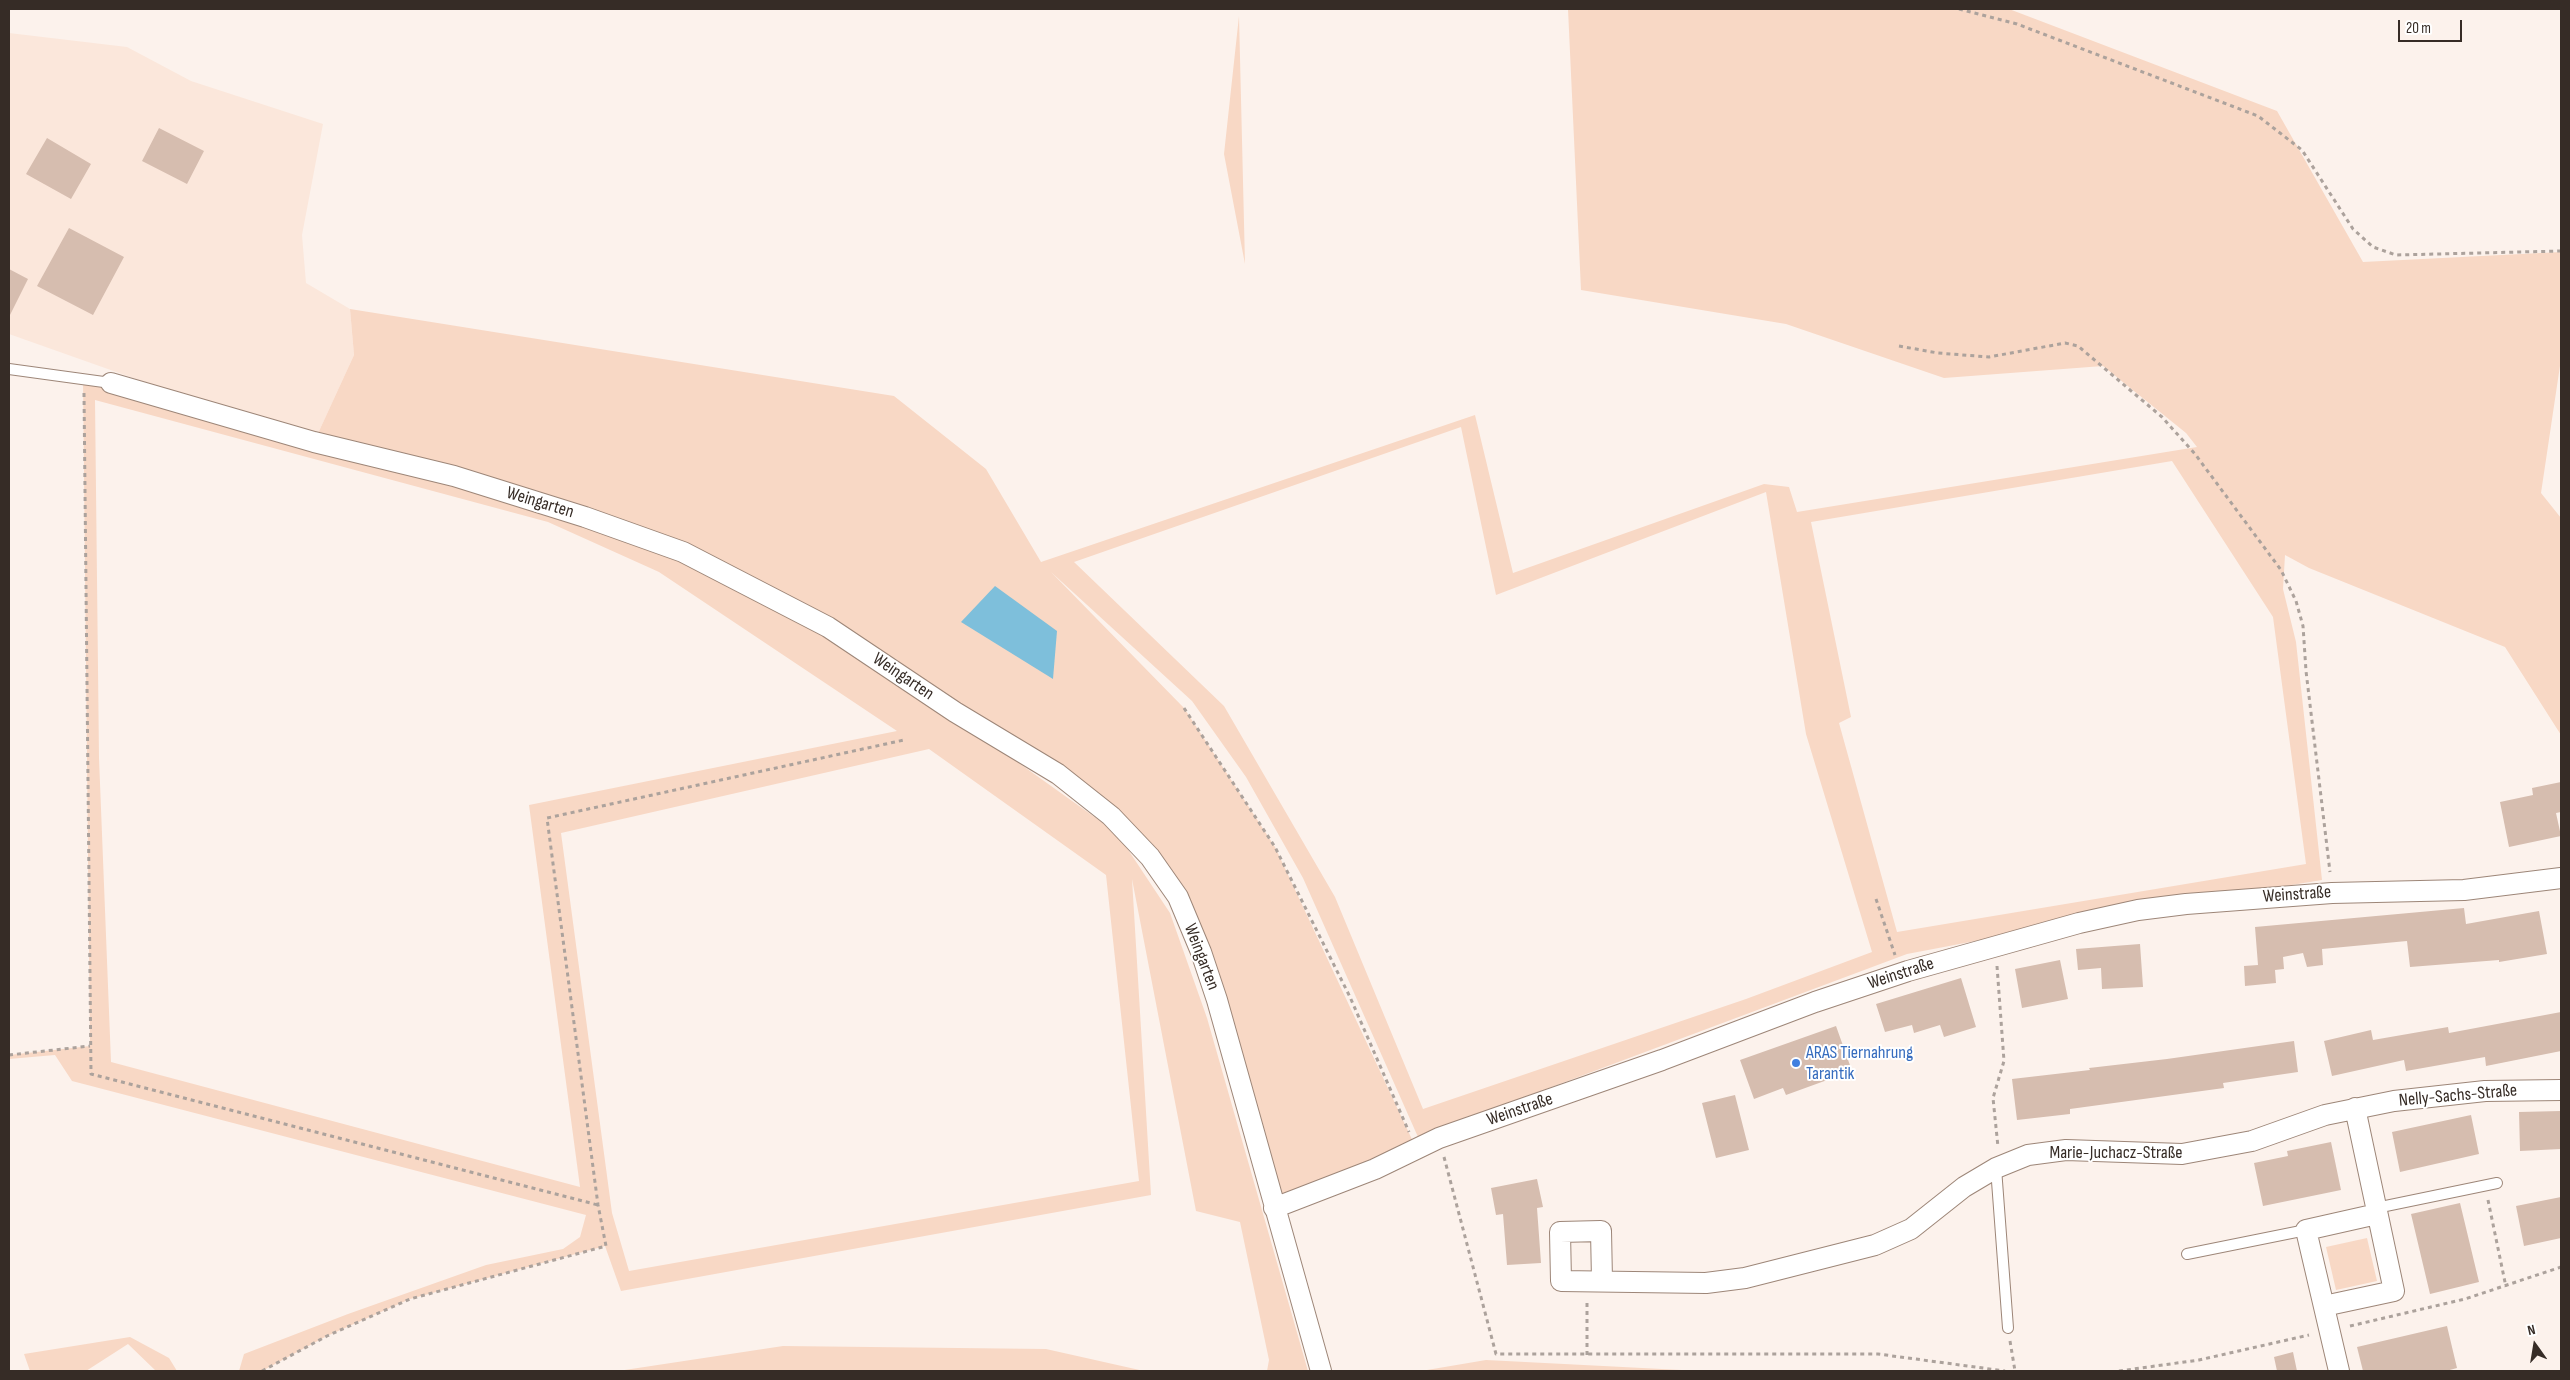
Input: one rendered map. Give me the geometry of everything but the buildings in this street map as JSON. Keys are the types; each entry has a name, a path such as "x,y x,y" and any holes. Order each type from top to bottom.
{"street":[{"name":"Weingarten","path":"111,383 314,442 454,476 584,517 683,552 828,627 955,712 1058,774 1111,816 1150,857 1178,897 1202,952 1321,1371"},
{"name":"Weinstraße","path":"1274,1208 1375,1169 1439,1138 1908,971 2079,923 2138,910 2205,902 2332,893 2464,890 2561,878"},
{"name":"Nelly-Sachs-Straße","path":"2355,1108 2413,1098 2476,1092 2561,1090"},
{"name":"Marie-Juchacz-Straße","path":"1594,1280 1706,1283 1745,1278 1875,1245 1912,1229 1964,1187 1998,1167 2028,1155 2066,1150 2182,1154 2216,1150 2252,1141 2325,1115 2355,1108"},
{"path":"2324,1306 2394,1291 2355,1108"},
{"path":"2339,1371 2306,1230 2377,1211"}],"lane":[{"path":"9,368 111,383"},
{"path":"1998,1167 2008,1328"},
{"path":"2377,1211 2497,1183"},
{"path":"2187,1254 2306,1230"}],"path":[{"path":"1959,9 2017,24 2258,116 2302,150 2353,229 2373,247 2396,255 2561,251"},
{"path":"1899,346 1938,353 1989,357 2065,343 2078,346 2162,416 2195,454 2281,570 2296,601 2303,626 2306,671 2332,893"},
{"path":"84,379 91,1074 598,1205"},
{"path":"1184,708 1279,855 1350,997 1416,1148"},
{"path":"262,1371 327,1336 410,1299 606,1246 598,1205 547,818 904,740"},
{"path":"1876,899 1895,956 1908,971"},
{"path":"1996,945 2004,1062 1993,1098 1998,1167"},
{"path":"9,1055 90,1046"},
{"path":"1439,1138 1496,1354 1586,1355 1809,1352 1878,1354 2005,1371"},
{"path":"2484,1185 2506,1287"},
{"path":"2119,1371 2199,1360 2423,1310 2506,1287 2561,1267"},
{"path":"1586,1355 1594,1280"},
{"path":"2008,1328 2015,1371"}],"shaded area":[{"path":"1568,9 2009,9 2277,111 2363,262 2561,252 2561,359 2541,493 2561,518 2561,735 2505,647 2309,568 2285,555 2283,589 2296,642 2322,880 2138,910 1907,954 1418,1137 1303,878 1246,777 1192,701 1051,572 1184,708 1275,847 1416,1148 1274,1208 1178,897 1111,816 955,712 896,659 727,574 828,627 1117,833 1170,913 1207,1018 1308,1371 1267,1371 1269,1360 1240,1222 1196,1211 1132,879 1151,1195 621,1291 605,1246 410,1299 327,1336 262,1371 239,1371 244,1354 348,1314 486,1265 563,1249 580,1237 586,1215 72,1081 55,1055 9,1059 9,1055 90,1046 83,379 314,442 354,355 350,309 894,396 986,469 1041,562 1475,415 1513,573 1764,484 1789,487 1797,512 2197,447 2186,433 2103,366 1944,378 1786,324 1581,290","holes":["95,400 548,522 659,572 897,731 529,805 580,1187 111,1062 99,758","1461,427 1496,595 1766,492 1806,734 1872,952 1746,999 1423,1109 1335,897 1224,706 1074,562","2172,461 2273,617 2306,864 1897,932 1839,723 1851,717 1811,522","929,749 1106,875 1139,1181 629,1271 612,1213 561,833"]},
{"path":"1239,16 1245,264 1224,154"},
{"path":"9,33 127,47 191,81 323,124 302,235 306,283 350,309 354,355 314,442 9,334"},
{"path":"2367,1238 2377,1281 2336,1290 2326,1247"},
{"path":"130,1337 169,1358 177,1371 156,1371 128,1344 86,1371 30,1371 24,1354"},
{"path":"783,1346 1046,1349 1144,1371 618,1371"},
{"path":"1486,1360 1701,1371 1421,1371"}],"water":[{"path":"995,586 1057,631 1053,679 961,622"}],"place":[{"name":"ARAS Tiernahrung Tarantik","path":"1796,1063"}]}
